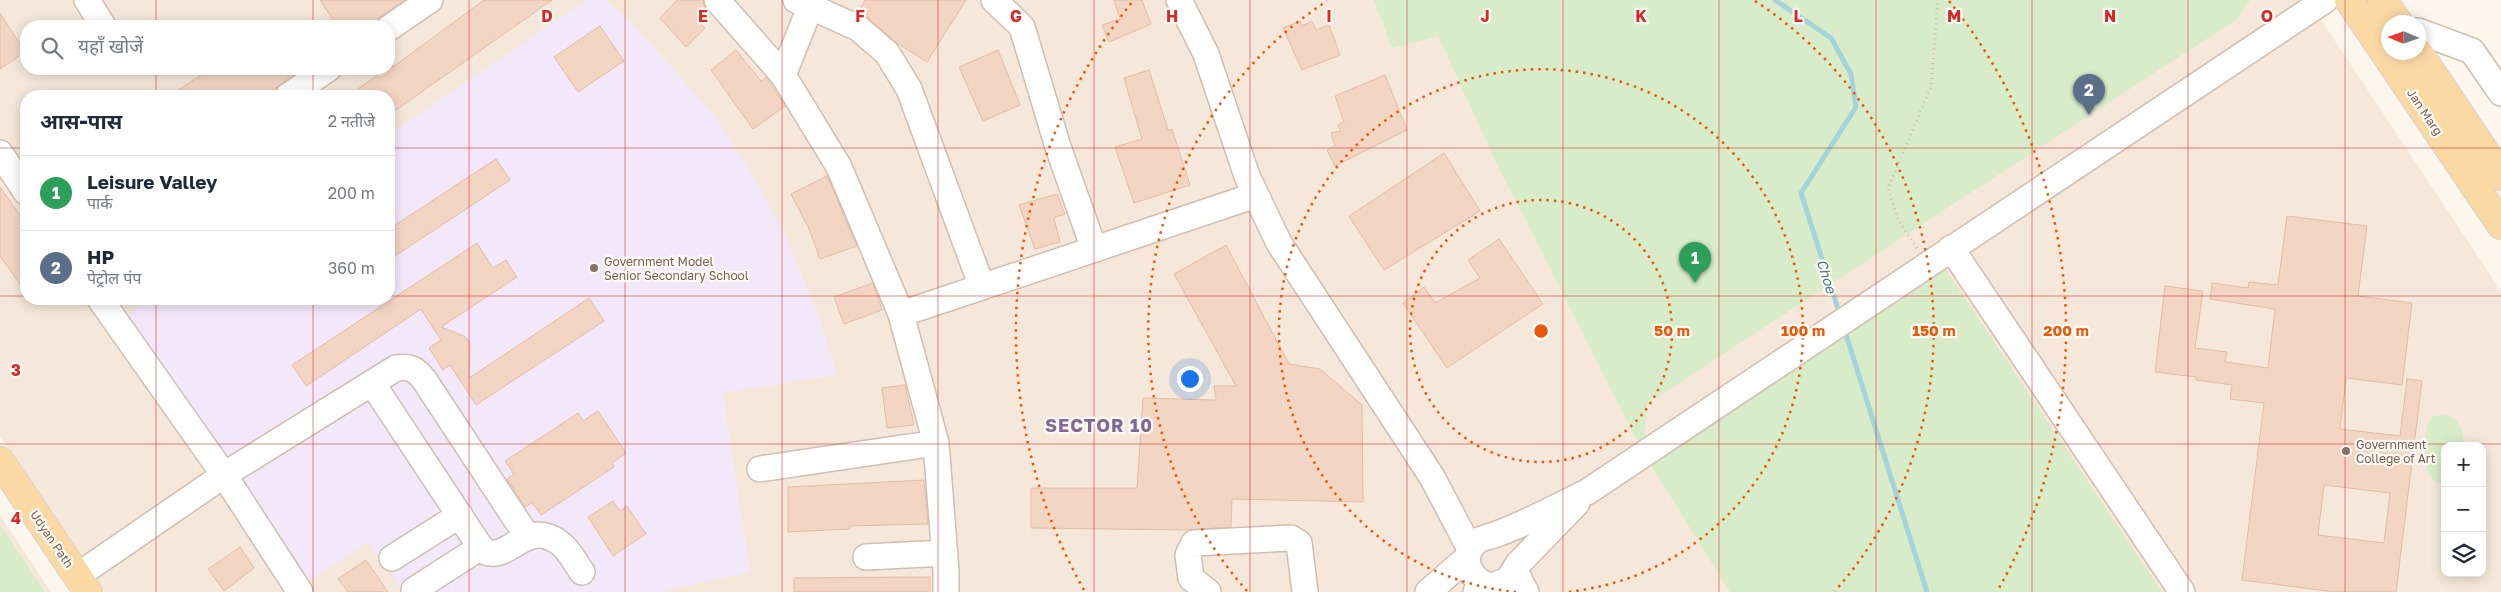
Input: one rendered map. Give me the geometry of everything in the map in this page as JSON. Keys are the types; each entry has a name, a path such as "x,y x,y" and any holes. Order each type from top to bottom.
{"main road":[{"name":"Jan Marg","path":"2349,0 2501,225"},
{"path":"2382,0 2393,15"},
{"path":"2423,60 2501,176"},
{"name":"Udyan Path","path":"0,461 78,587"},
{"name":"Udyan Path","path":"0,490 78,587"}],"street":[{"path":"87,0 99,20"},
{"path":"395,24 430,0"},
{"path":"717,0 782,75 839,167 901,314 936,443 945,553 946,592"},
{"path":"994,0 1022,27 1058,147 1094,249"},
{"path":"1179,0 1206,54 1247,176 1279,243 1432,477 1480,545"},
{"path":"1428,592 1480,545 1587,492 2325,0"},
{"path":"782,75 806,2 858,28 887,53 909,89 982,287"},
{"path":"2426,34 2472,51 2501,93"},
{"path":"297,90 319,75"},
{"path":"0,152 20,183"},
{"path":"901,314 1256,195"},
{"path":"1951,248 2182,592"},
{"path":"104,305 224,475 300,592"},
{"path":"78,587 224,475 396,368 408,366 416,369 527,536"},
{"path":"372,383 481,548 492,555 499,554 527,536 543,536 561,544 582,572"},
{"path":"760,469 936,443"},
{"path":"1504,583 1587,492"},
{"path":"392,558 460,515"},
{"path":"1208,592 1191,578 1188,555 1194,543 1291,538 1299,543 1305,592"},
{"path":"1480,545 1512,545 1504,583"},
{"path":"1480,545 1468,568 1473,577 1504,583"},
{"path":"414,590 481,548"},
{"path":"866,558 945,553"}],"path":[{"path":"1928,264 1898,220 1888,188 1931,87 1938,0"}],"shaded area":[{"path":"0,0 2308,0 2501,291 2501,592 105,592 0,436"},
{"name":"Government Model Senior Secondary School","path":"586,0 605,0 629,20 711,111 753,175 786,236 819,317 837,375 723,393 750,572 660,592 403,592 368,542 308,582 128,314 141,305 395,305 395,131"},
{"path":"0,515 51,592 0,592"}],"green space":[{"path":"1374,0 2250,0 2237,19 1647,404 1644,454 1496,162 1438,36 1392,48"},
{"path":"1946,270 2162,592 1730,592 1644,454"},
{"path":"2442,415 2453,418 2460,425 2463,435 2463,442 2441,442 2441,483 2437,483 2428,472 2425,458 2427,426 2430,419"},
{"path":"0,524 45,592 0,592"}],"building":[{"path":"320,0 405,0 375,20 333,20"},
{"path":"484,0 552,0 395,111 395,90 357,90 378,75 395,75 395,66"},
{"path":"677,0 703,0 705,8 696,19 705,28 686,47 660,18"},
{"path":"865,0 966,0 927,62 897,43 867,17 858,12"},
{"path":"1114,0 1142,0 1151,24 1109,42 1102,25 1120,19"},
{"path":"0,13 20,44 20,55 0,69"},
{"path":"1300,21 1302,26 1312,21 1316,30 1329,25 1340,55 1302,70 1283,28"},
{"path":"600,26 624,61 578,92 554,57"},
{"path":"736,50 761,81 766,77 785,106 753,129 711,70"},
{"path":"998,50 1020,105 983,121 959,67"},
{"path":"1149,70 1168,130 1172,129 1190,185 1134,203 1115,147 1142,139 1124,78"},
{"path":"201,75 294,75 273,90 178,90"},
{"path":"1385,75 1407,130 1335,166 1327,150 1335,146 1331,133 1341,131 1338,125 1344,122 1335,96"},
{"path":"1444,153 1480,211 1384,270 1349,216"},
{"path":"496,159 510,180 395,256 395,225"},
{"path":"827,176 857,246 820,259 809,229 791,194"},
{"path":"0,187 20,215 20,284 0,256"},
{"path":"1057,194 1065,214 1054,218 1060,242 1035,249 1019,205"},
{"path":"2287,216 2367,226 2358,296 2412,303 2402,385 2346,378 2340,429 2400,436 2407,379 2422,381 2396,592 2335,592 2242,580 2264,403 2230,399 2232,385 2196,380 2196,377 2155,372 2165,286 2203,291 2195,348 2227,352 2225,362 2268,368 2275,309 2210,299 2212,283 2248,288 2249,282 2278,285","holes":["2324,485 2390,493 2384,543 2318,535"]},
{"path":"1499,239 1543,304 1447,368 1403,303 1424,287 1435,303 1480,278 1468,260"},
{"path":"477,243 493,268 506,260 517,277 441,327 464,336 468,340 470,346 469,378 589,298 604,321 476,405 450,365 443,370 429,348 441,340 421,309 306,386 292,365 383,305 395,305 395,297"},
{"path":"1226,245 1289,364 1320,369 1362,405 1363,502 1232,499 1231,527 1190,530 1031,528 1031,488 1137,488 1143,398 1216,400 1214,386 1236,386 1174,274"},
{"path":"873,283 882,310 844,324 834,297"},
{"path":"905,385 914,425 887,428 882,388"},
{"path":"598,411 626,453 612,463 614,467 541,515 532,502 525,507 507,479 514,474 505,461 578,413 583,421"},
{"path":"924,480 928,524 850,526 850,529 788,532 788,487"},
{"path":"613,501 620,511 627,506 646,534 613,556 588,517"},
{"path":"240,547 254,568 224,591 208,569"},
{"path":"366,560 388,592 348,592 338,579"},
{"path":"930,577 930,592 794,592 794,578"}],"waterway":[{"name":"Choe","path":"1775,0 1831,38 1851,74 1856,107 1801,193 1840,315"},
{"name":"Choe","path":"1844,328 1927,592"}],"place":[{"name":"HP","path":"2089,115"},
{"name":"Government Model Senior Secondary School","path":"594,268"},
{"name":"Leisure Valley","path":"1695,283"},
{"name":"Government College of Art","path":"2346,451"}],"district":[{"name":"SECTOR 10","path":"1099,425"}]}
